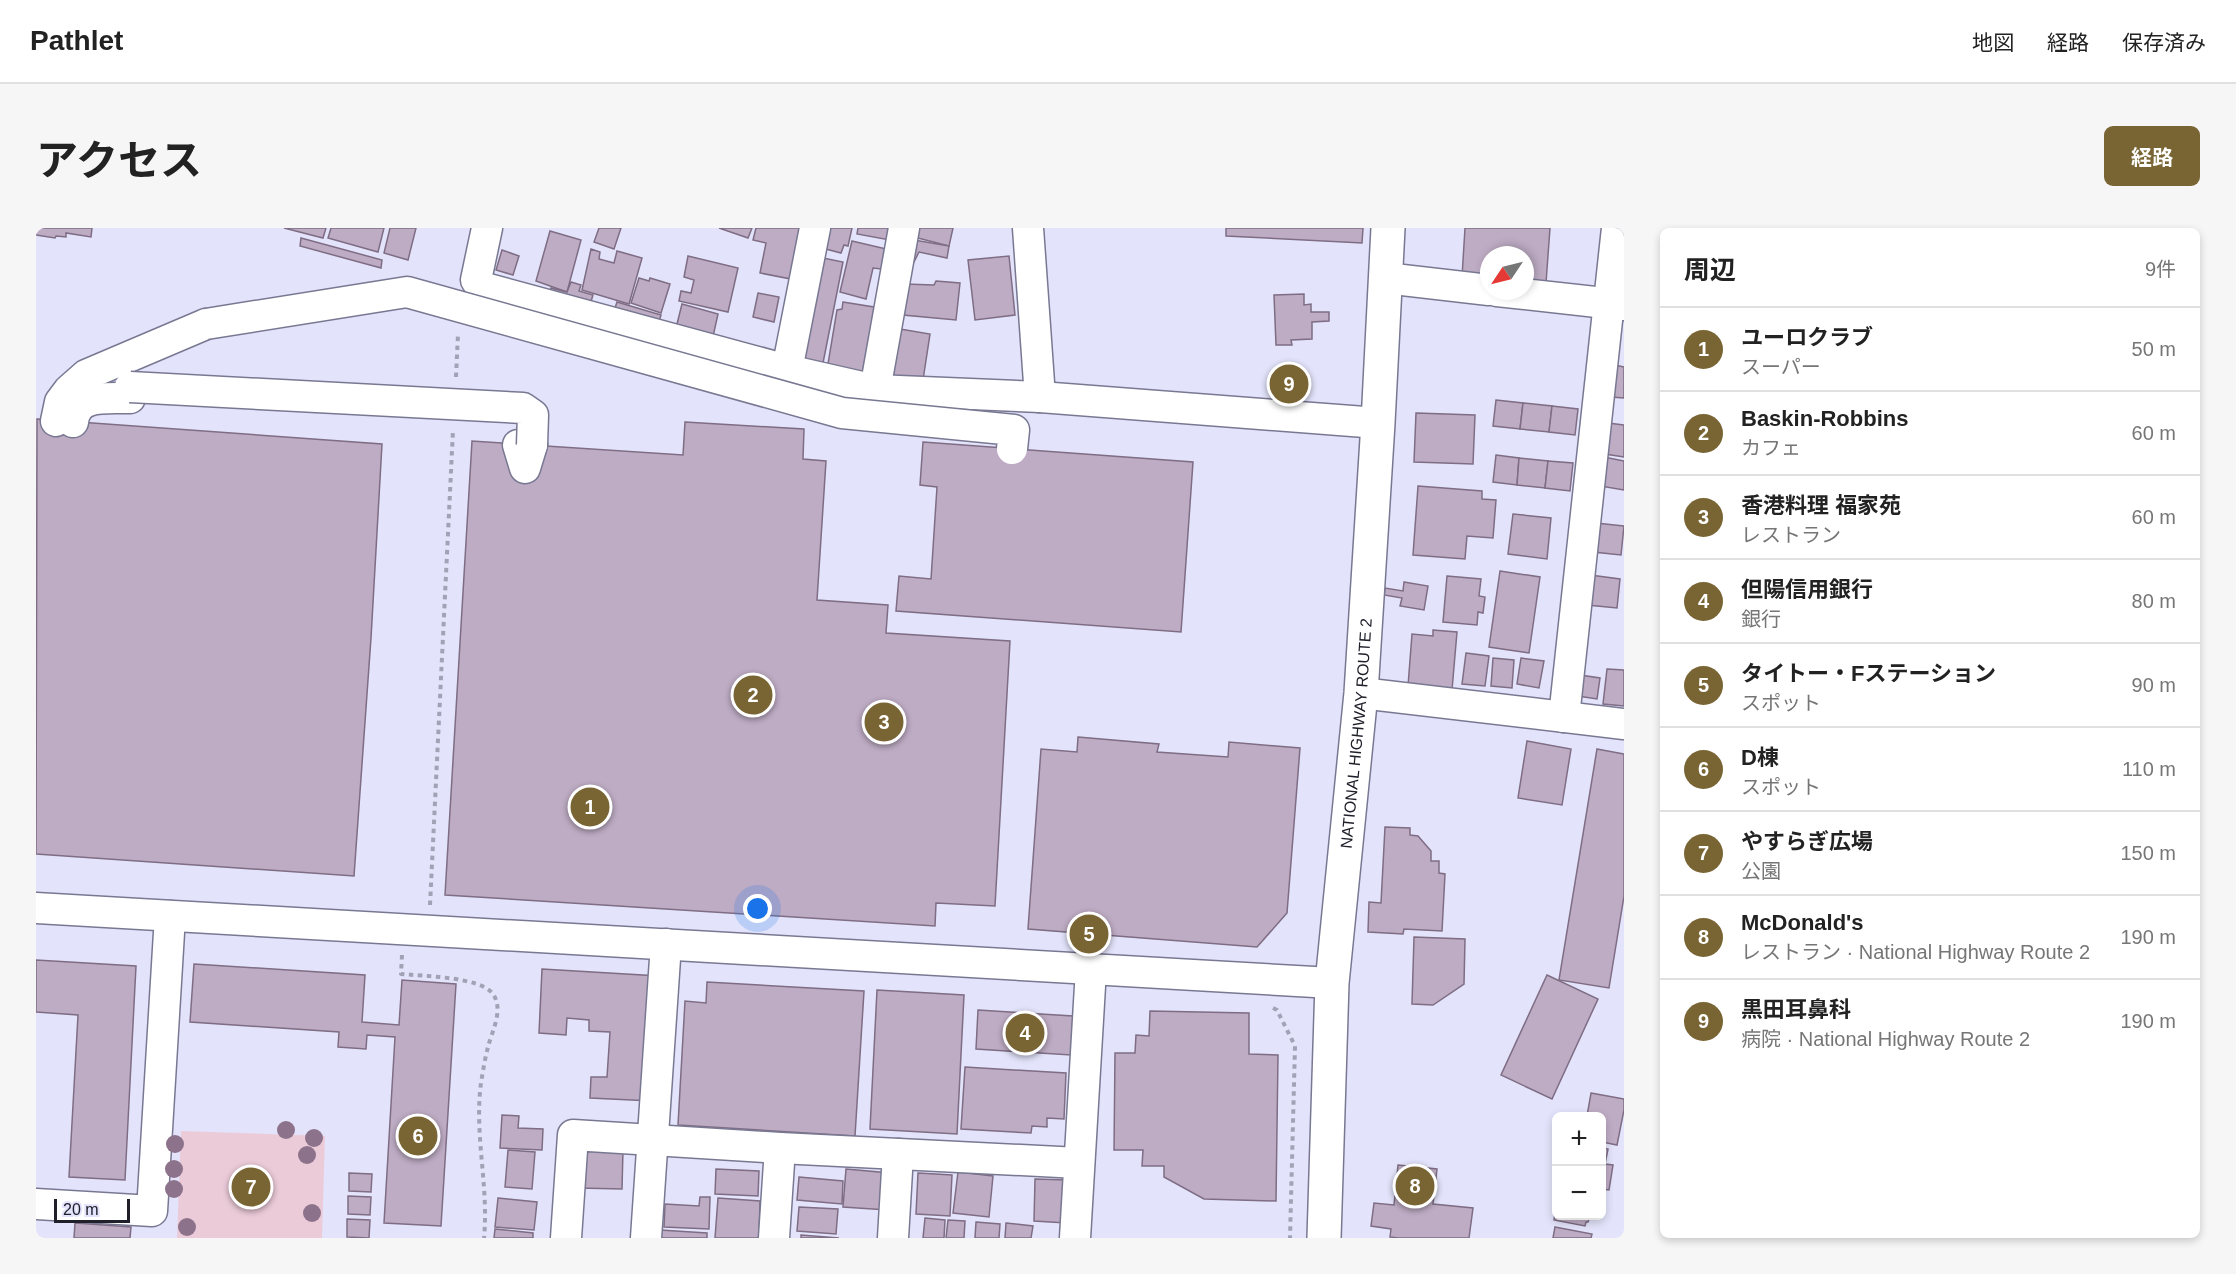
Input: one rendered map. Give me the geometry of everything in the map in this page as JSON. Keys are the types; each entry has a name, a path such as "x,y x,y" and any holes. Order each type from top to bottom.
{"highway":[{"name":"NATIONAL HIGHWAY ROUTE 2","path":"1324,1238 1332,983 1361,693 1388,228"}],"street":[{"path":"487,228 476,280 481,287 787,370 875,390 1040,397 1378,423"},
{"path":"787,370 815,228"},
{"path":"875,390 904,228"},
{"path":"1028,228 1040,397"},
{"path":"1564,717 1616,305 1617,228"},
{"path":"1385,278 1480,289"},
{"path":"525,445 505,417 130,393 89,400 74,412 63,415 69,390 86,375 206,324 406,292 842,413 1014,430 1012,449"},
{"path":"1534,295 1616,305"},
{"path":"1361,693 1624,724"},
{"path":"36,908 1332,983"},
{"path":"36,1204 152,1211 170,916"},
{"path":"646,1238 666,944"},
{"path":"1075,1238 1091,969"},
{"path":"566,1238 573,1135 780,1148 1079,1162"},
{"path":"774,1238 780,1148"},
{"path":"893,1238 898,1154"}],"path":[{"path":"455,381 458,334"},
{"path":"429,911 453,428"},
{"path":"402,952 402,974 486,986 494,995 497,1003 496,1023 488,1047 481,1085 480,1111 486,1217 484,1238"},
{"path":"1268,1006 1277,1010 1295,1046 1290,1238"}],"shaded area":[{"path":"181,1131 325,1136 322,1238 177,1238"}],"building":[{"path":"36,228 92,228 91,237 66,233 66,237 56,236 55,238 36,235"},
{"path":"284,228 326,228 323,238"},
{"path":"331,228 384,228 378,252 328,238"},
{"path":"390,228 416,228 408,260 384,253"},
{"path":"599,228 621,228 614,249 594,242"},
{"path":"719,228 752,228 748,238"},
{"path":"756,228 802,228 791,279 760,273 766,243 753,240"},
{"path":"823,228 852,228 848,246 844,245 841,253 818,247"},
{"path":"858,228 898,228 895,241 857,234"},
{"path":"912,228 953,228 949,246 910,236"},
{"path":"1226,228 1363,228 1362,243 1226,236"},
{"path":"1465,228 1550,228 1546,283 1534,282 1534,246 1480,246 1480,278 1462,277"},
{"path":"550,231 581,240 567,292 536,281"},
{"path":"301,238 382,260 381,268 300,246"},
{"path":"914,240 949,246 947,258 919,252 914,262 906,260"},
{"path":"852,241 895,251 890,270 873,268 866,299 840,292"},
{"path":"591,249 600,252 599,259 614,263 617,251 642,258 629,304 582,290"},
{"path":"502,250 519,256 513,275 496,270"},
{"path":"688,256 738,268 728,312 679,301 681,291 691,293 694,280 684,277"},
{"path":"1009,256 1015,315 975,320 968,260"},
{"path":"818,257 843,262 822,368 797,363"},
{"path":"639,278 649,281 650,278 670,284 661,313 631,303"},
{"path":"936,281 960,283 956,320 903,315 905,284 934,285"},
{"path":"571,282 581,285 579,291 593,295 588,311 548,299 551,288 567,292"},
{"path":"758,293 779,297 774,322 753,317"},
{"path":"1304,294 1304,305 1311,304 1311,312 1329,312 1329,321 1312,322 1312,339 1291,340 1292,345 1276,345 1274,295"},
{"path":"617,302 661,315 657,328 613,314"},
{"path":"843,302 880,308 873,378 827,370 837,310 842,309"},
{"path":"682,304 718,314 712,341 675,332"},
{"path":"900,329 930,334 923,380 893,376"},
{"path":"1615,365 1624,367 1624,398 1611,397"},
{"path":"1280,368 1299,369 1298,400 1279,400"},
{"path":"1496,400 1523,403 1520,429 1493,426"},
{"path":"1523,403 1552,406 1549,432 1520,429"},
{"path":"1552,406 1578,409 1575,435 1549,432"},
{"path":"1416,413 1475,415 1473,464 1414,462"},
{"path":"37,419 382,444 354,876 36,854"},
{"path":"685,422 804,429 803,459 826,461 817,600 888,605 886,633 1010,641 995,906 936,903 935,926 445,895 472,441 683,455"},
{"path":"1608,423 1624,425 1624,457 1605,454"},
{"path":"923,442 1193,462 1181,632 896,611 899,576 931,579 937,487 920,485"},
{"path":"1496,455 1519,458 1517,485 1493,482"},
{"path":"1604,457 1624,461 1624,490 1600,486"},
{"path":"1519,458 1548,461 1545,488 1517,485"},
{"path":"1548,461 1573,463 1570,491 1545,488"},
{"path":"1418,486 1482,491 1482,499 1496,500 1493,538 1467,536 1465,559 1413,555"},
{"path":"1513,514 1551,518 1547,559 1508,554"},
{"path":"1596,523 1624,526 1621,555 1593,552"},
{"path":"1500,571 1540,577 1529,653 1489,647"},
{"path":"1590,575 1620,579 1617,608 1587,605"},
{"path":"1447,576 1481,579 1479,596 1485,597 1483,613 1478,612 1477,625 1443,622"},
{"path":"1404,582 1428,586 1424,610 1400,606 1402,598 1384,595 1385,588 1403,591"},
{"path":"1433,630 1457,632 1452,690 1408,686 1412,634 1433,636"},
{"path":"1466,653 1489,656 1485,686 1462,684"},
{"path":"1493,658 1514,660 1512,688 1491,686"},
{"path":"1521,658 1544,661 1539,688 1517,684"},
{"path":"1607,669 1624,670 1624,706 1603,704"},
{"path":"1580,675 1600,678 1597,699 1578,696"},
{"path":"1078,737 1159,744 1157,752 1228,757 1229,742 1300,748 1287,913 1257,947 1028,929 1041,749 1077,752"},
{"path":"1527,741 1571,749 1562,805 1518,798"},
{"path":"1597,749 1624,754 1624,896 1609,988 1559,980"},
{"path":"1385,827 1410,828 1410,835 1418,836 1431,851 1431,861 1439,861 1439,873 1445,874 1442,931 1404,929 1403,934 1368,932 1369,902 1381,903"},
{"path":"1414,937 1465,939 1464,984 1433,1005 1412,1004"},
{"path":"36,960 136,966 125,1180 69,1177 78,1015 36,1012"},
{"path":"194,964 365,975 362,1022 399,1025 402,980 456,984 441,1226 384,1223 395,1037 367,1035 366,1049 338,1047 339,1032 190,1022"},
{"path":"542,969 659,976 652,1101 590,1098 591,1077 607,1077 610,1032 589,1031 589,1020 567,1018 566,1035 539,1033"},
{"path":"1547,975 1598,999 1552,1099 1501,1075"},
{"path":"707,982 864,991 855,1136 678,1125 685,1001 706,1003"},
{"path":"877,990 964,995 957,1134 870,1129"},
{"path":"978,1010 1073,1016 1071,1055 976,1049"},
{"path":"1150,1011 1249,1013 1249,1054 1278,1055 1276,1201 1204,1199 1164,1177 1164,1166 1142,1166 1143,1150 1114,1150 1115,1053 1135,1053 1136,1035 1149,1036"},
{"path":"965,1067 1066,1073 1064,1119 1047,1118 1047,1127 1032,1126 1031,1133 961,1129"},
{"path":"1591,1093 1624,1099 1617,1145 1606,1143 1606,1112 1588,1112"},
{"path":"502,1115 519,1116 518,1128 543,1129 542,1150 500,1148"},
{"path":"592,1149 623,1150 622,1189 578,1188 579,1160"},
{"path":"508,1150 535,1152 532,1189 505,1187"},
{"path":"1606,1164 1613,1165 1609,1190 1606,1190"},
{"path":"1398,1165 1437,1169 1433,1204 1473,1208 1469,1238 1390,1237 1391,1229 1371,1226 1374,1203 1394,1205"},
{"path":"716,1169 759,1171 758,1196 715,1194"},
{"path":"846,1169 890,1173 887,1210 843,1207"},
{"path":"958,1172 993,1176 989,1217 953,1213"},
{"path":"349,1173 372,1174 371,1192 349,1191"},
{"path":"918,1173 952,1175 950,1216 916,1214"},
{"path":"799,1177 843,1181 842,1204 797,1200"},
{"path":"1035,1179 1068,1180 1066,1223 1034,1221"},
{"path":"348,1196 371,1197 370,1215 348,1214"},
{"path":"700,1197 710,1197 709,1229 664,1227 665,1204 699,1206"},
{"path":"498,1198 537,1202 534,1230 495,1227"},
{"path":"718,1198 760,1201 759,1238 715,1238"},
{"path":"799,1207 838,1209 836,1234 797,1231"},
{"path":"925,1218 945,1220 944,1238 923,1238"},
{"path":"347,1219 370,1220 369,1238 347,1237"},
{"path":"948,1220 965,1221 964,1238 946,1238"},
{"path":"1554,1220 1589,1220 1585,1226"},
{"path":"976,1222 1000,1224 999,1238 975,1238"},
{"path":"75,1223 131,1227 130,1238 74,1238"},
{"path":"1006,1223 1033,1226 1031,1238 1005,1238"},
{"path":"1555,1227 1592,1234 1591,1238 1553,1238"},
{"path":"495,1229 533,1233 533,1238 494,1238"},
{"path":"660,1230 707,1233 707,1238 660,1238"},
{"path":"801,1235 839,1238 801,1238"}],"place":[{"name":"黒田耳鼻科","path":"1289,384"},
{"name":"Baskin-Robbins","path":"753,695"},
{"name":"香港料理 福家苑","path":"884,722"},
{"name":"ユーロクラブ","path":"590,807"},
{"name":"タイトー・Fステーション","path":"1089,934"},
{"name":"但陽信用銀行","path":"1025,1033"},
{"name":"D棟","path":"418,1136"},
{"name":"McDonald's","path":"1415,1186"},
{"name":"やすらぎ広場","path":"251,1187"}]}
